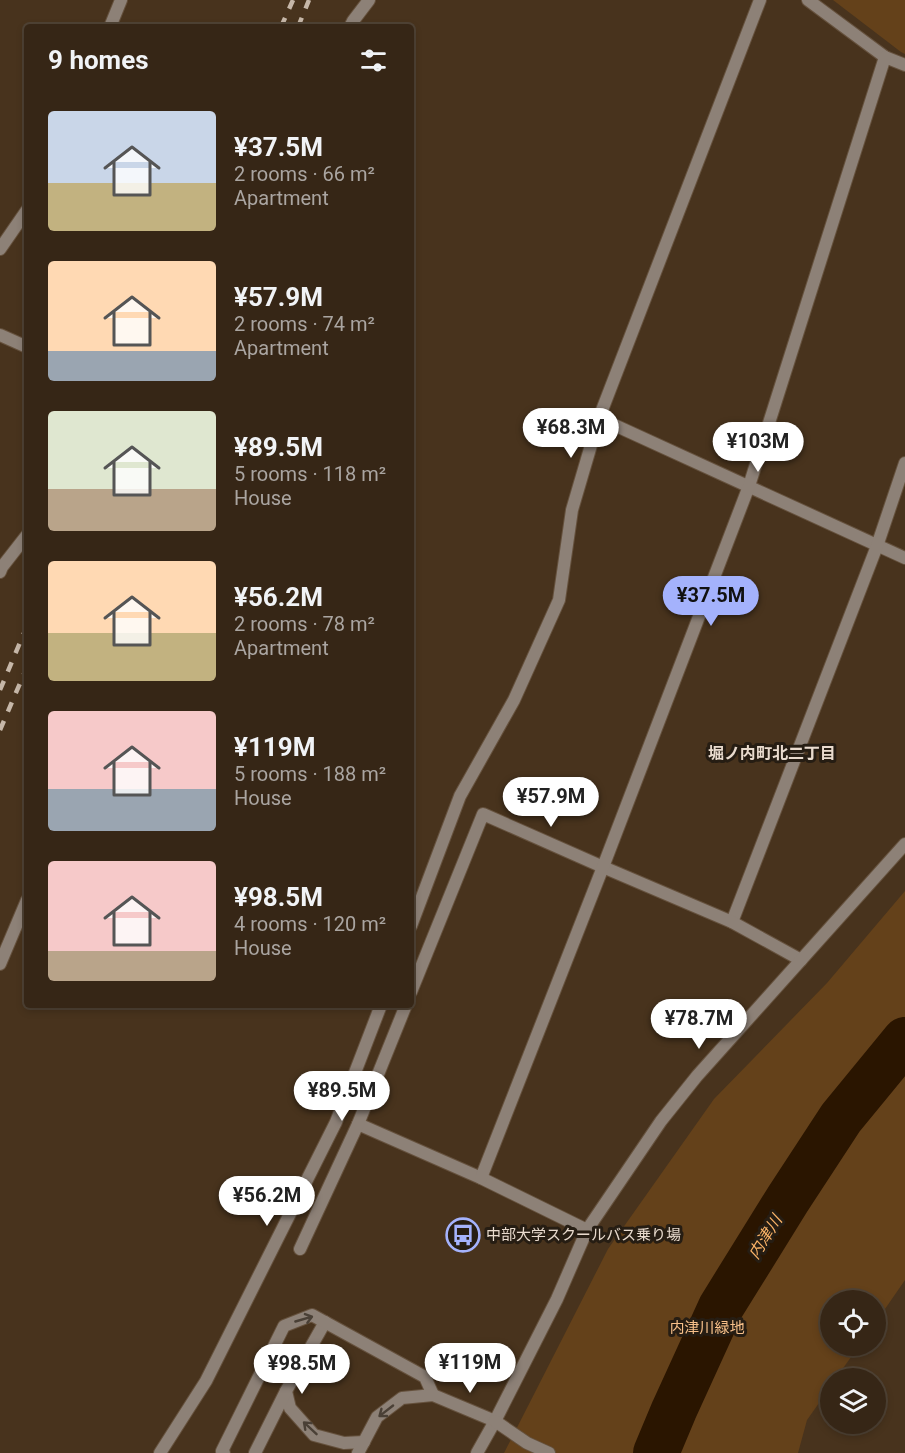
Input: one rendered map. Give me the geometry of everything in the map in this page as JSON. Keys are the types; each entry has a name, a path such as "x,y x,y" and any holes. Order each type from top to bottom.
{"street":[{"path":"111,24 121,0"},
{"path":"352,24 369,0"},
{"path":"414,918 460,796 514,699 559,600 572,510 598,418 760,0"},
{"path":"808,0 885,57 905,65"},
{"path":"481,1178 749,486 885,57"},
{"path":"0,249 24,214"},
{"path":"0,335 24,346"},
{"path":"598,418 905,558"},
{"path":"732,922 877,546 905,463"},
{"path":"0,572 24,539"},
{"path":"414,985 483,813 732,922 801,960"},
{"path":"477,1453 558,1299 588,1230 661,1121 697,1076 905,844"},
{"path":"0,964 24,907"},
{"path":"160,1453 206,1381 336,1122 380,1008"},
{"path":"300,1249 358,1124 405,1008"},
{"path":"358,1124 481,1178 588,1230"},
{"path":"224,1453 222,1451 284,1326 312,1315 425,1377 433,1395"},
{"path":"255,1453 324,1322"},
{"path":"286,1391 290,1408 314,1435 361,1448 377,1417 402,1398 433,1395 495,1421 527,1443 549,1453"}],"green space":[{"path":"833,0 905,0 905,54 901,52"},
{"name":"内津川緑地","path":"905,891 905,1280 886,1308 886,1290 820,1290 820,1356 852,1356 843,1368 820,1368 820,1402 807,1420 798,1453 504,1453 608,1249 714,1099 827,983"}],"waterway":[{"name":"内津川","path":"656,1453 721,1307 841,1118 905,1040"}],"railway":[{"path":"282,24 293,0"},
{"path":"299,24 309,0"},
{"path":"0,690 24,633"},
{"path":"0,730 24,674"}],"place":[{"name":"中部大学スクールバス乗り場","path":"463,1235"}],"district":[{"name":"堀ノ内町北二丁目","path":"772,753"}]}
